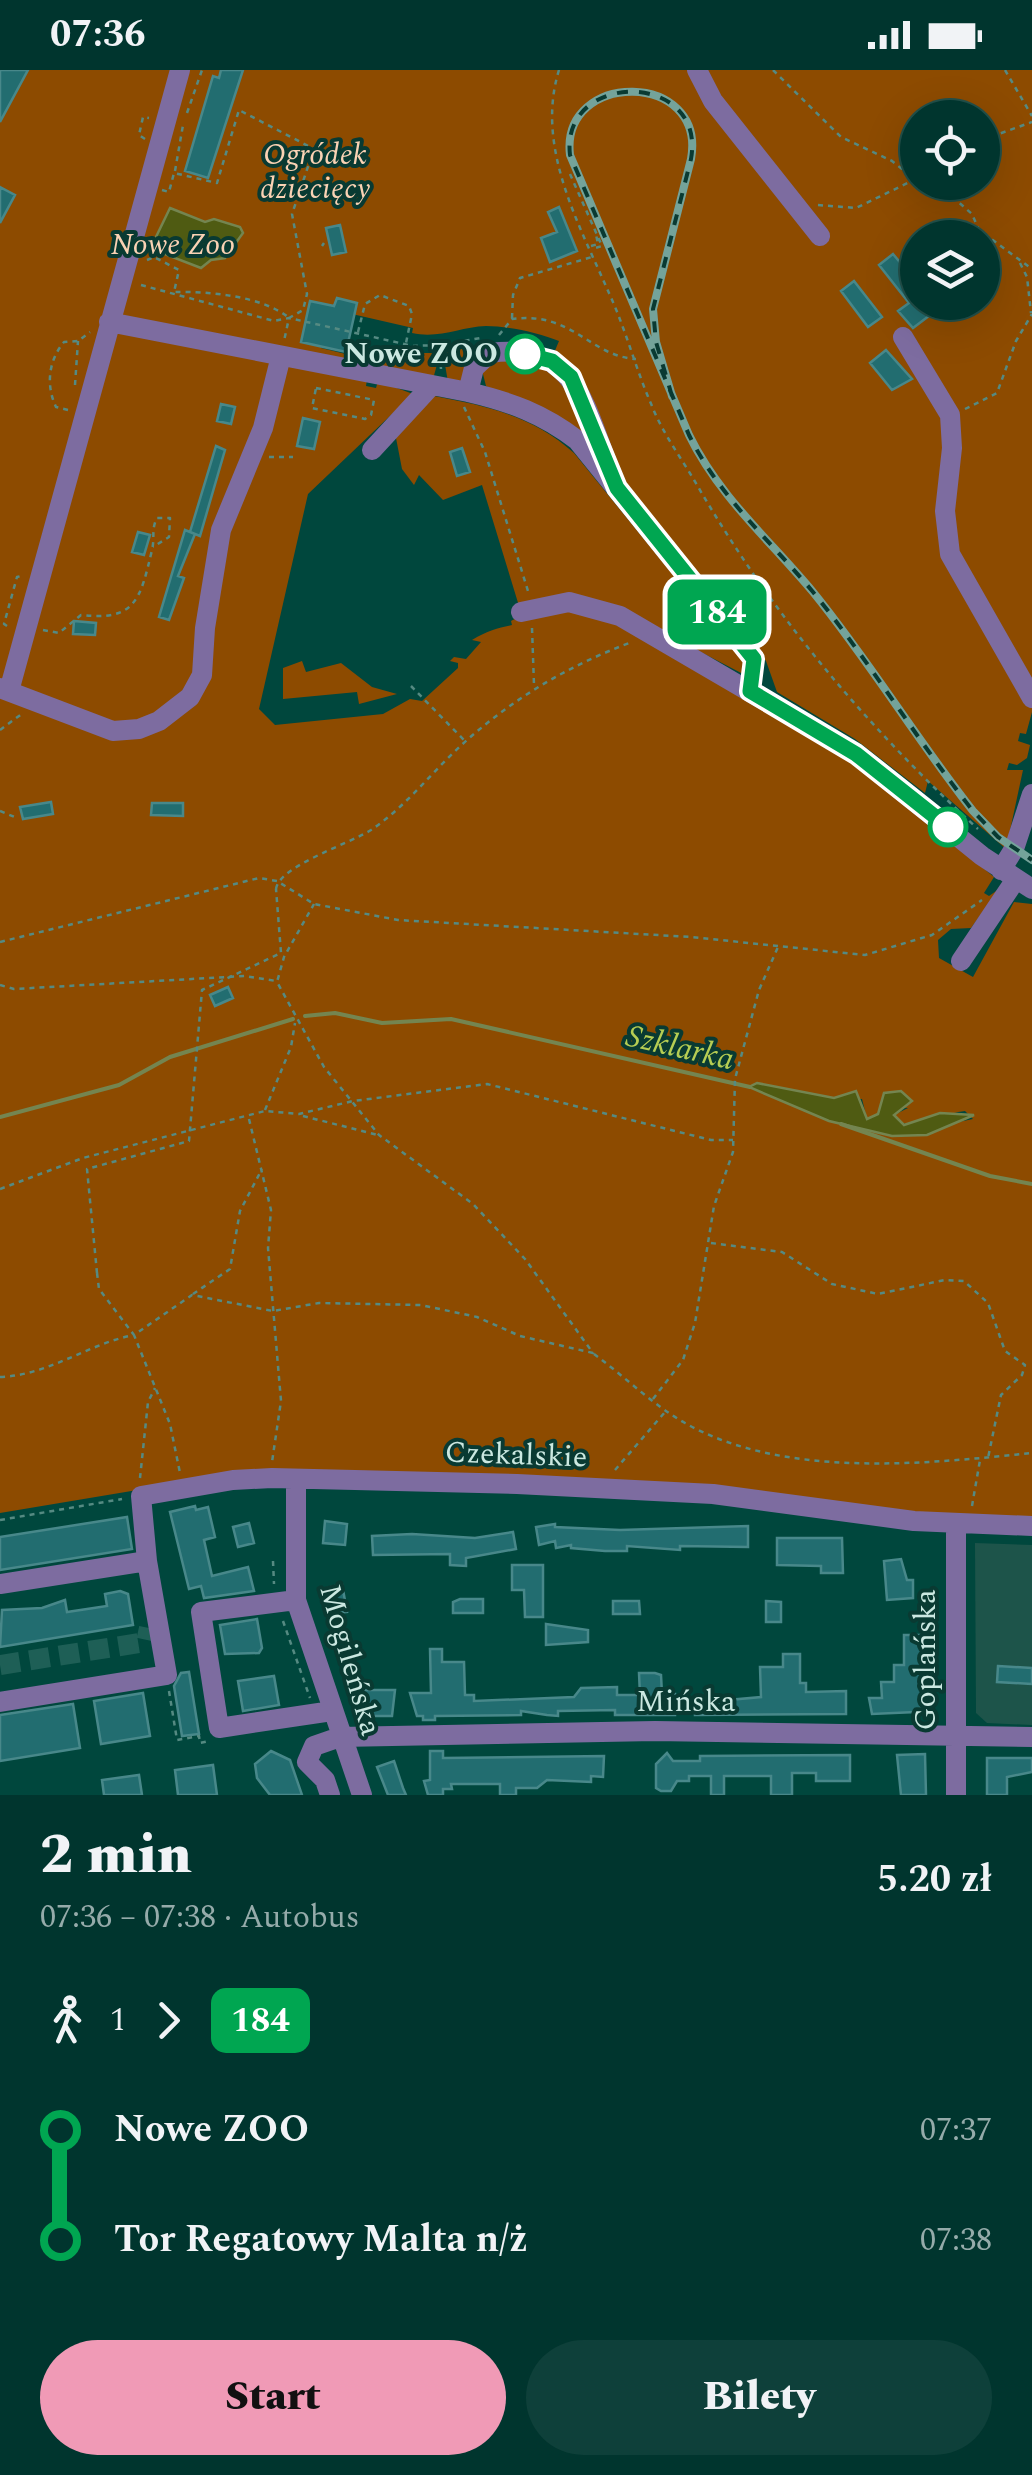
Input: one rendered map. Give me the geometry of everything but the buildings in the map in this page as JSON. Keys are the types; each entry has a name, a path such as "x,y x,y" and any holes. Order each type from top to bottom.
{"street":[{"path":"180,70 28,626 4,689 104,730 122,732 159,721 190,697 202,675 204,628 221,530 254,453 283,348"},
{"path":"697,70 713,101 820,236"},
{"path":"109,322 283,348 317,362 510,402 546,417 578,440 754,659 750,691"},
{"path":"902,337 950,415 952,448 945,512 950,554 1032,698"},
{"path":"468,392 474,368 490,353 540,357 563,367 577,388 617,488"},
{"path":"372,450 430,386"},
{"path":"526,610 557,602 596,606 652,634 856,754 1017,879"},
{"path":"961,962 1017,879 1014,849 1030,804 1032,780"},
{"name":"Czekalskie","path":"142,1496 296,1478 713,1494 965,1525 1032,1526"},
{"name":"Mogileńska","path":"296,1478 296,1600 362,1795"},
{"path":"0,1702 166,1675 147,1561 142,1496"},
{"name":"Goplańska","path":"956,1795 965,1525"},
{"path":"0,1584 147,1561"},
{"path":"147,1561 143,1587 149,1628"},
{"path":"296,1600 201,1612 219,1728 332,1711"},
{"name":"Mińska","path":"340,1737 655,1731 1032,1737"},
{"path":"330,1795 325,1780 310,1768 309,1753 323,1740 340,1737"}],"path":[{"path":"147,185 168,192 186,114 202,70"},
{"path":"558,70 550,110 560,174 637,359 652,406 737,554 811,656 882,739 982,834"},
{"path":"773,70 841,137 900,167"},
{"path":"1005,70 1032,116"},
{"path":"122,275 196,302 274,322 303,310 307,294 292,214 314,149 239,110 217,183 174,172"},
{"path":"1000,134 1032,122"},
{"path":"570,174 602,246 590,248"},
{"path":"797,208 856,208 900,184"},
{"path":"957,200 972,214 978,230 1032,269"},
{"path":"222,247 231,250"},
{"path":"512,318 513,296 520,278 593,256"},
{"path":"122,275 154,258 179,270 174,292"},
{"path":"950,415 998,393 1016,342 1032,314 1027,277 1020,263"},
{"path":"174,292 199,292 277,309 290,318 405,344 439,345"},
{"path":"357,334 370,297 401,300 412,314 421,316"},
{"path":"405,344 412,314"},
{"path":"283,348 290,318"},
{"path":"73,406 64,412 56,407 50,377 59,348 64,342 78,341 109,322"},
{"path":"76,395 78,341"},
{"path":"316,388 374,400 371,415 365,419 312,408 316,388"},
{"path":"468,392 466,418 485,452 518,548 534,687"},
{"path":"254,453 292,457"},
{"path":"28,626 59,632 74,617 122,616 131,608 153,547 154,524 157,518 170,518 169,537 153,547"},
{"path":"184,1489 170,1424 134,1336 99,1289 87,1169 189,1141 202,990 282,952 276,889 277,881 288,869 370,830 407,801 465,742 534,687 652,634"},
{"path":"411,686 465,742"},
{"path":"0,730 36,702"},
{"path":"0,812 17,818"},
{"path":"0,942 259,878 277,881 314,904 398,920 779,946 830,953 889,951 932,935 987,896"},
{"path":"314,904 284,957 278,982 296,1022 324,1067 380,1135 473,1204 525,1259 593,1353 666,1411 714,1435 807,1458 851,1463 1032,1453"},
{"path":"653,1399 683,1360 711,1243 714,1206 733,1152 735,1079 759,990 779,946"},
{"path":"0,985 14,988 245,976 278,982"},
{"path":"265,1111 291,1046 296,1022"},
{"path":"299,1114 353,1102 487,1084 678,1132 732,1140"},
{"path":"0,1189 83,1158 265,1111 299,1114 380,1135"},
{"path":"248,1116 271,1210 268,1248 281,1401 272,1478"},
{"path":"0,1377 24,1376 66,1364 114,1340 134,1336 230,1270 240,1211 262,1169"},
{"path":"711,1243 782,1252 832,1284 878,1294 945,1280 964,1281 988,1302 1005,1351 1024,1365 1032,1364"},
{"path":"192,1295 273,1311 319,1303 421,1305 477,1317 520,1336 593,1353"},
{"path":"988,1458 1002,1395 1022,1375 1024,1365"},
{"path":"0,1520 142,1496 139,1467 148,1402 155,1388"},
{"path":"610,1489 617,1466 666,1411"},
{"path":"965,1525 980,1458"},
{"path":"166,1675 175,1724"}],"shaded area":[{"path":"170,208 205,222 214,219 240,227 243,233 225,258 211,260 201,268 162,253 155,239"},
{"path":"757,1083 834,1098 856,1091 867,1119 878,1114 884,1093 901,1091 912,1101 894,1115 904,1125 940,1113 974,1115 927,1135 892,1136 829,1121 749,1087"},
{"path":"975,1543 1032,1545 1032,1725 987,1723 976,1713"}],"green space":[{"path":"0,70 1032,70 1032,712 1026,734 1020,733 1018,741 1030,745 1027,758 1017,765 1009,763 1007,770 1023,770 1006,849 928,781 925,793 855,739 777,692 766,661 619,478 571,367 554,353 559,341 513,329 486,326 422,334 412,333 413,328 352,314 321,344 321,348 362,358 364,352 406,362 407,357 421,360 423,353 435,353 438,361 433,379 367,379 366,386 376,388 378,381 413,394 308,494 259,709 275,725 383,714 410,699 422,701 458,668 458,663 450,661 454,657 466,659 481,642 472,640 483,634 512,625 511,621 522,615 595,610 846,754 994,877 984,893 989,896 999,889 971,928 951,929 938,940 939,958 973,977 1014,902 1032,904 1032,1519 251,1471 0,1513","holes":["757,1083 824,1097 862,1099 867,1119 879,1114 879,1106 908,1108 894,1115 895,1121 903,1123 965,1111 973,1119 892,1136 829,1121"]},
{"path":"489,343 471,359 465,381 448,382 443,353"},
{"path":"494,355 559,370 590,441 486,386 481,366"},
{"path":"434,396 526,421 574,453 744,662 745,675 614,607 519,606 482,485 443,500 419,475 414,485 402,469 396,438"},
{"path":"302,661 306,672 341,663 372,687 397,694 359,704 357,692 283,699 283,668"}],"waterway":[{"name":"Szklarka","path":"305,1016 335,1013 382,1023 451,1019 750,1087"},
{"name":"Szklarka","path":"0,1117 119,1085 170,1057 293,1019"},
{"name":"Szklarka","path":"841,1124 990,1176 1032,1184"}],"tunnel":[{"path":"0,1665 146,1642 149,1628"}],"railway":[{"path":"672,396 656,342 653,309 691,159 690,130 677,109 657,96 633,92 608,95 587,107 573,127 570,155 689,435 701,458 730,498 834,619 973,811 998,837 1032,860"}],"bus line":[{"name":"184","path":"525,354 552,361 571,377 617,488 754,659 756,671 750,691 856,754 948,827"}],"place":[{"name":"Nowe ZOO","path":"525,354"}],"park label":[{"name":"Ogródek dziecięcy","path":"315,172"},
{"name":"Nowe Zoo","path":"173,245"}]}
